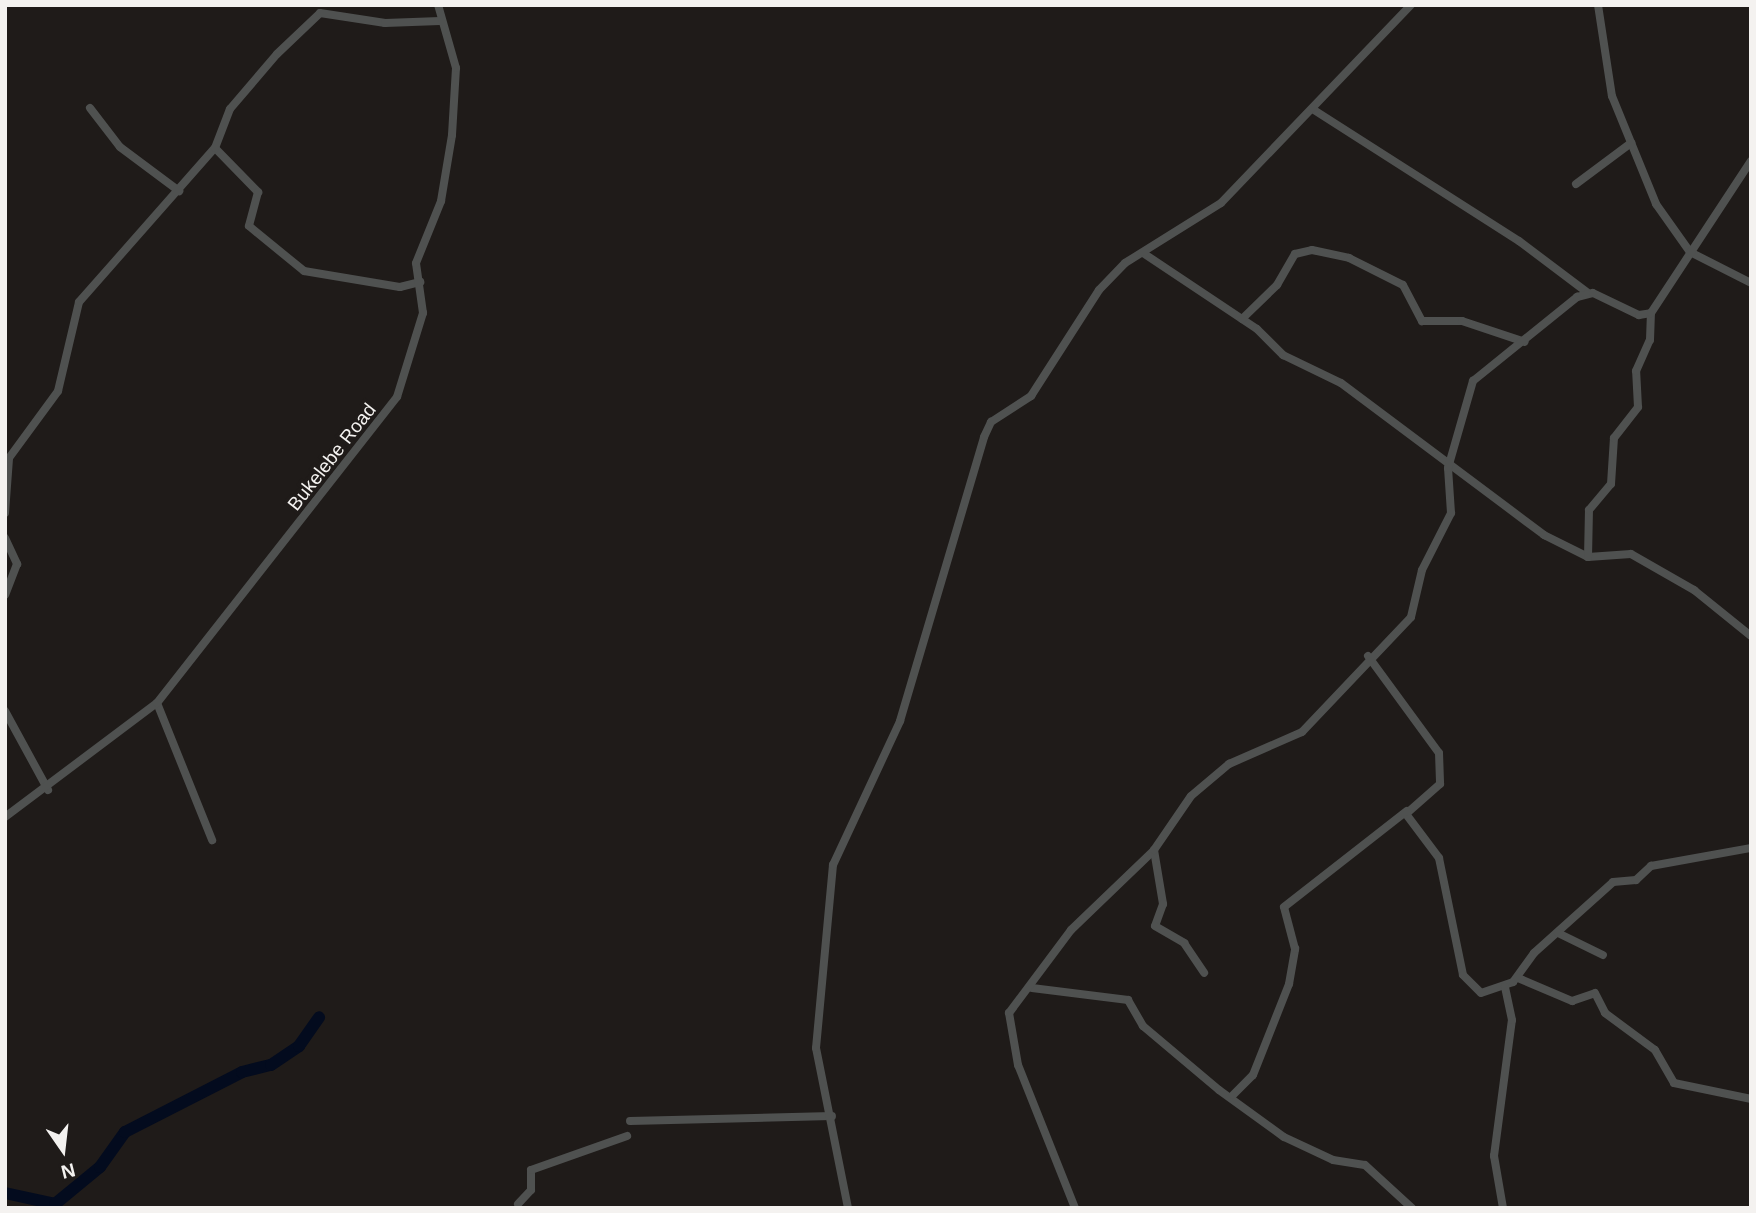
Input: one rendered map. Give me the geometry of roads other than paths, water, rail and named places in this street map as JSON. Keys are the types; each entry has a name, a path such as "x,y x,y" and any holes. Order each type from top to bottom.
{"street":[{"name":"Bukelebe Road","path":"5,817 48,790 157,703 389,412 423,313 416,263 441,201 452,135 456,68 440,21 438,5"},
{"path":"848,1208 816,1018 833,865 900,721 984,437 991,422 1031,396 1092,297 1143,253 1221,203 1314,110 1411,5"},
{"path":"1598,5 1612,96 1656,204 1690,252 1751,283"},
{"path":"5,513 9,458 58,391 79,302 144,222 179,191 215,148 230,109 315,10 385,23 440,21"},
{"path":"90,108 120,147 179,191"},
{"path":"1314,110 1492,223 1588,293 1643,316 1651,313"},
{"path":"1576,184 1631,143"},
{"path":"215,148 258,192 249,226 303,271 400,287 420,282"},
{"path":"1588,557 1589,510 1611,484 1614,438 1637,407 1636,371 1650,340 1651,313 1751,161"},
{"path":"1242,319 1276,285 1295,254 1312,250 1349,258 1403,285 1422,321 1446,326 1462,321 1525,342"},
{"path":"1143,253 1242,319 1283,355 1342,383 1448,468 1544,535 1588,557 1631,554 1694,590 1751,636"},
{"path":"1075,1208 1008,1033 1009,1013 1031,988 1080,921 1112,897 1154,850 1191,796 1216,772 1302,732 1368,656 1416,608 1422,570 1451,513 1448,468 1473,381 1588,293"},
{"path":"5,537 17,564 5,595"},
{"path":"1233,1095 1252,1075 1289,984 1295,949 1284,907 1440,784 1442,763 1402,696 1375,673 1368,656"},
{"path":"157,703 212,840"},
{"path":"5,711 48,790"},
{"path":"1406,811 1439,858 1466,982 1481,993 1505,987 1518,978 1558,933 1613,882 1636,880 1651,866 1751,848"},
{"path":"1154,850 1163,904 1156,926 1184,943 1205,973"},
{"path":"1558,933 1603,955"},
{"path":"1518,978 1572,1001 1595,993 1605,1013 1655,1050 1674,1083 1751,1099"},
{"path":"1503,1208 1494,1156 1512,1020 1505,987"},
{"path":"1031,988 1128,1000 1143,1026 1283,1137 1333,1160 1365,1165 1412,1208"},
{"path":"630,1121 805,1121 832,1116"},
{"path":"518,1204 531,1190 531,1170 627,1136"}],"waterway":[{"path":"5,1193 55,1204 100,1167 125,1132 242,1072 271,1065 299,1046 319,1017"}]}
